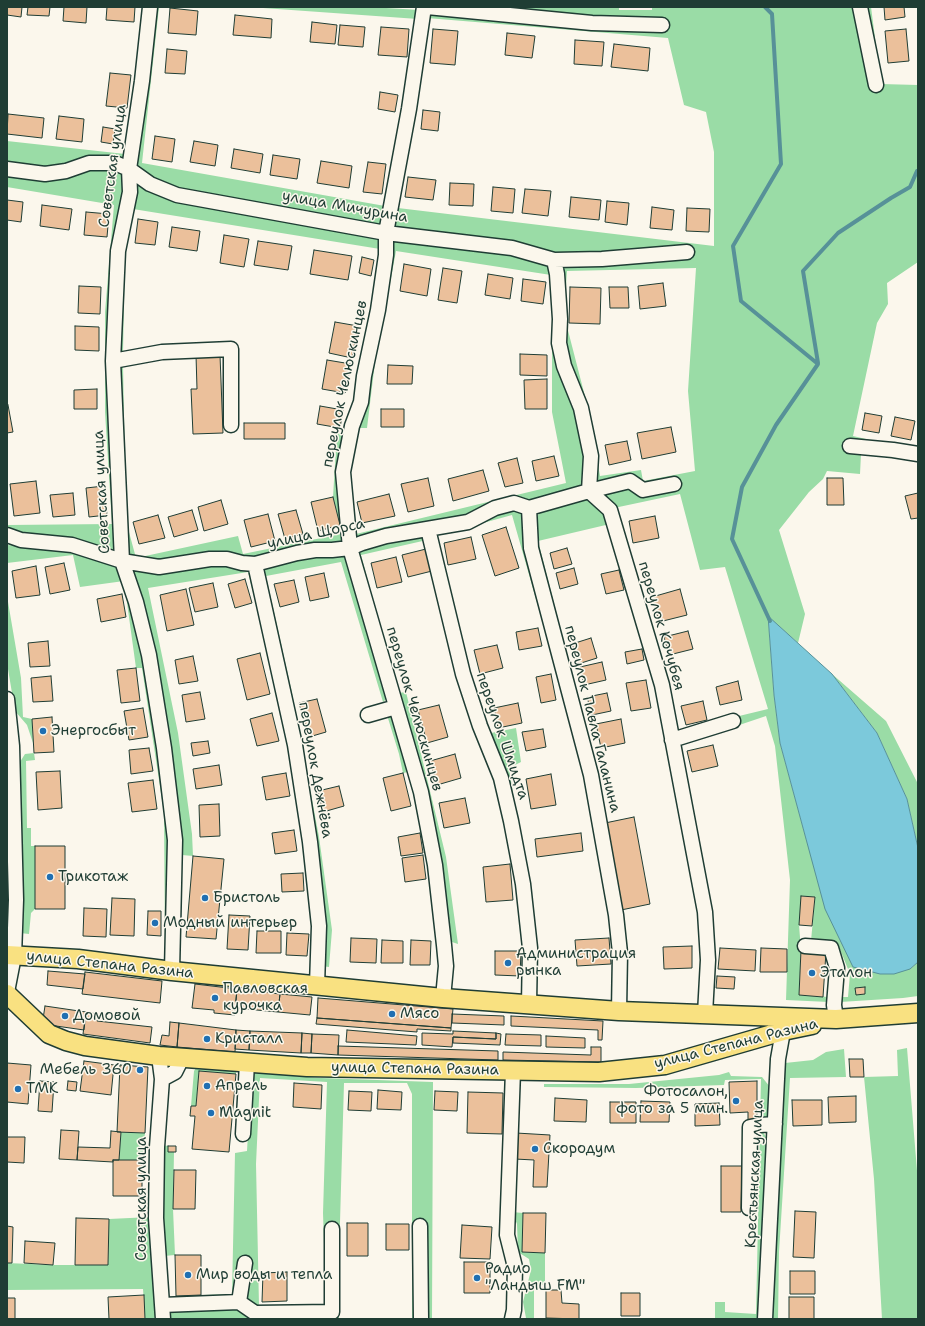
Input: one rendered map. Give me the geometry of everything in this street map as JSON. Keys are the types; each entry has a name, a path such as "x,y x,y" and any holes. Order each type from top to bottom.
{"main road":[{"name":"улица Степана Разина","path":"11,955 78,959 172,971 443,998 619,1011 836,1019 918,1013"},
{"name":"улица Степана Разина","path":"7,993 49,1034 66,1041 85,1046 159,1056 307,1067 599,1072 673,1062 756,1038 836,1019"}],"street":[{"name":"Советская улица","path":"150,7 130,168 130,192 118,251 113,361 122,561 136,602 149,655 164,748 175,840 172,971"},
{"path":"426,7 592,23 662,25"},
{"name":"переулок Челюскинцев","path":"426,7 386,233 386,255 378,310 364,376 361,402 352,426 343,472 350,548 421,792 435,865 446,966 443,998"},
{"path":"860,7 876,85"},
{"name":"улица Мичурина","path":"7,169 45,174 66,171 89,163 115,163 130,168 150,184 177,195 386,233 512,248 554,260 602,259 687,252"},
{"path":"554,260 560,319 559,343 564,366 581,408 591,456 589,491"},
{"path":"113,361 162,352 231,349 231,425"},
{"path":"850,446 918,454"},
{"name":"улица Щорса","path":"7,535 21,540 72,545 122,561 159,567 210,559 227,559 242,563 255,564 314,550 350,548 386,536 468,522 494,508 514,503 529,508 589,491 630,482 643,490 674,484"},
{"name":"переулок Кочубея","path":"589,491 610,510 662,685 705,912 708,960 705,1014"},
{"name":"переулок Павла Галанина","path":"529,508 531,548 591,775 613,899 620,953 619,1011"},
{"name":"переулок Шмидта","path":"428,529 462,674 480,726 501,778 511,821 523,884 530,948 529,1004"},
{"name":"переулок Дежнёва","path":"255,564 295,745 310,842 319,926 317,985"},
{"path":"7,699 12,746 16,900 7,993"},
{"path":"368,714 396,707"},
{"path":"672,740 733,721"},
{"path":"805,946 831,948 837,968 834,1005 836,1019"},
{"path":"756,1016 756,1038"},
{"name":"Крестьянская улица","path":"765,1319 778,1059 783,1031"},
{"name":"Советская улица","path":"159,1056 162,1079 157,1147 156,1218 163,1319"},
{"path":"162,1079 175,1072 182,1058"},
{"path":"243,1134 247,1063"},
{"path":"513,1071 507,1235 515,1267 516,1316"},
{"path":"749,1208 750,1127 775,1124"},
{"path":"420,1226 421,1319"},
{"path":"162,1305 239,1302 255,1313 332,1315 332,1229"},
{"path":"239,1302 244,1263"}],"green space":[{"path":"144,7 127,162 44,171 7,166 7,141 125,154"},
{"path":"154,7 159,7 142,163 385,206 418,19 249,7 369,7 420,10 384,226 179,193 133,167"},
{"path":"469,7 619,7 619,10 652,10 652,7 871,7 881,84 918,85 918,262 887,283 888,304 877,323 853,436 909,449 914,457 861,454 860,474 827,471 823,479 809,492 779,530 805,614 798,643 768,617 774,695 780,743 807,842 910,969 918,962 918,996 840,1002 841,997 848,997 850,974 837,942 811,941 815,897 802,896 799,925 801,950 799,995 829,997 829,1002 786,1000 790,880 775,746 766,716 680,745 677,731 768,709 725,567 700,570 680,494 614,508 598,494 643,485 593,484 597,459 600,476 641,470 643,481 695,471 688,391 696,268 567,271 564,315 588,408 569,365 554,254 393,229 398,208 714,246 714,152 706,112 684,105 668,38 427,18 430,12"},
{"path":"90,168 115,168 127,172 115,248 117,555 7,532 7,525 112,524 105,412 105,312 114,205 7,187 7,174"},
{"path":"134,176 149,187 379,235 380,249 133,209 125,249 123,352 118,350 122,251"},
{"path":"398,239 510,253 547,265 551,275 396,251 388,294 392,243"},
{"path":"552,345 560,374 575,410 584,456 583,482 576,489 529,500 513,497 466,518 355,539 356,534 566,483 552,412"},
{"path":"376,354 367,428 356,428 368,377"},
{"path":"123,365 126,521 136,558 238,536 243,554 341,534 333,497 337,431 344,433 345,545 262,559 158,562 124,556 118,368"},
{"path":"578,499 590,501 604,512 610,524 538,541 593,755 599,787 535,547 536,522 538,515 545,507"},
{"path":"514,507 526,511 577,743 512,515 436,536 432,531"},
{"path":"425,533 427,540 361,555 398,693 406,692 446,857 458,944 449,941 440,862 355,550"},
{"path":"7,545 71,548 118,564 133,602 145,655 172,838 169,950 165,949 164,813 142,668 136,668 124,581 80,587 73,555 7,563"},
{"path":"347,553 388,697 383,702 341,562 266,576 292,693 319,837 332,930 329,967 321,966 323,924 258,568 299,556"},
{"path":"210,563 251,567 289,740 248,572 148,588 178,733 192,834 193,856 182,855 181,839 130,570"},
{"path":"7,596 21,678 23,717 32,719 33,743 27,725 15,711 7,663"},
{"path":"832,674 886,721 918,784 918,848 907,799 877,733"},
{"path":"387,715 393,715 417,793 431,864 430,880 422,832 408,772 403,773"},
{"path":"516,728 521,762 509,768 519,832 486,734"},
{"path":"34,753 35,760 26,761 27,828 31,828 31,846 35,846 35,909 31,913 29,934 20,933 18,765 25,754"},
{"path":"907,1048 918,1183 918,1319 882,1319 874,1179 864,1077 898,1076 897,1050"},
{"path":"844,1049 846,1077 790,1078 779,1252 778,1319 770,1319 785,1063 813,1060 826,1052"},
{"path":"196,1068 236,1071 236,1074 199,1071 196,1106 191,1106 194,1071"},
{"path":"729,1072 731,1076 762,1077 770,1087 769,1116 760,1121 761,1079 725,1080 724,1085 636,1088 544,1087 544,1084 629,1084 719,1075"},
{"path":"255,1073 321,1078 433,1082 432,1319 412,1319 412,1094 407,1083 344,1083 338,1292 339,1319 168,1319 166,1303 176,1296 232,1294 235,1153 247,1151 251,1080","holes":["260,1078 327,1082 323,1213 326,1306 259,1306 256,1164"]},
{"path":"760,1129 765,1135 769,1147 760,1319 715,1319 715,1302 725,1302 725,1312 756,1314"},
{"path":"121,1132 145,1133 142,1160 119,1160"},
{"path":"162,1145 168,1146 168,1152 174,1152 173,1209 175,1255 164,1256 160,1220"},
{"path":"512,1212 523,1213 522,1252 545,1253 545,1285 534,1285 534,1319 526,1318 523,1302 531,1270 529,1259 518,1252 517,1224"},
{"path":"151,1217 152,1264 156,1315 154,1319 139,1319 145,1318 143,1289 7,1290 7,1263 108,1265 109,1219"}],"water":[{"path":"768,616 832,674 877,733 907,799 918,848 918,962 910,969 894,974 880,974 853,967 825,909 780,743 774,695"}],"building":[{"path":"7,7 22,7 21,17 7,15"},
{"path":"28,7 50,7 49,16 27,15"},
{"path":"64,7 87,7 86,23 63,21"},
{"path":"107,7 135,7 134,22 106,20"},
{"path":"884,7 904,7 905,17 885,20"},
{"path":"170,8 198,11 196,35 168,33"},
{"path":"235,15 272,19 271,38 233,35"},
{"path":"312,22 337,25 335,44 310,42"},
{"path":"340,25 365,27 363,47 338,45"},
{"path":"381,27 409,29 407,57 378,55"},
{"path":"433,29 458,31 455,65 430,63"},
{"path":"906,29 909,61 888,63 885,31"},
{"path":"507,33 535,36 532,58 505,55"},
{"path":"575,40 604,42 602,66 574,64"},
{"path":"614,44 650,48 648,71 611,67"},
{"path":"167,49 187,51 185,74 165,73"},
{"path":"110,73 131,75 127,108 106,106"},
{"path":"380,92 398,95 395,112 378,109"},
{"path":"423,110 440,112 438,131 421,129"},
{"path":"8,114 44,118 42,138 7,134"},
{"path":"59,116 84,119 82,142 56,139"},
{"path":"103,127 115,129 113,144 101,142"},
{"path":"155,136 175,139 172,162 152,159"},
{"path":"194,141 218,145 215,166 190,162"},
{"path":"234,149 263,154 260,173 231,168"},
{"path":"273,155 300,159 297,179 270,175"},
{"path":"321,161 352,166 349,188 317,183"},
{"path":"368,162 386,164 382,194 363,192"},
{"path":"408,177 436,180 433,200 405,197"},
{"path":"450,183 474,184 473,206 449,205"},
{"path":"493,187 515,189 513,213 491,211"},
{"path":"525,189 551,191 548,216 522,213"},
{"path":"571,197 601,200 599,220 569,217"},
{"path":"7,200 23,202 21,222 7,220"},
{"path":"607,201 629,203 627,225 605,222"},
{"path":"42,205 72,209 69,230 40,226"},
{"path":"652,207 674,210 672,230 650,228"},
{"path":"687,208 710,209 709,232 686,231"},
{"path":"86,212 109,214 107,237 84,235"},
{"path":"138,219 158,222 155,245 135,243"},
{"path":"172,227 200,231 197,251 169,247"},
{"path":"224,235 249,239 244,267 220,263"},
{"path":"258,241 292,246 288,270 254,265"},
{"path":"314,250 352,256 348,280 310,274"},
{"path":"362,257 374,260 371,276 359,273"},
{"path":"404,264 431,269 427,296 400,291"},
{"path":"443,268 462,271 457,303 438,300"},
{"path":"488,274 513,278 510,299 485,295"},
{"path":"523,279 546,282 543,304 521,301"},
{"path":"663,283 666,306 640,309 638,286"},
{"path":"79,286 101,287 100,314 78,313"},
{"path":"570,287 601,288 600,324 569,323"},
{"path":"609,287 628,287 629,308 610,308"},
{"path":"335,322 358,326 352,358 329,353"},
{"path":"75,326 99,327 99,351 75,350"},
{"path":"520,354 547,355 547,376 520,375"},
{"path":"196,355 220,355 223,433 193,434 191,389 197,389"},
{"path":"327,360 351,364 345,393 322,389"},
{"path":"388,365 413,366 412,384 387,384"},
{"path":"547,379 547,409 525,409 524,380"},
{"path":"97,389 97,409 74,409 74,390"},
{"path":"8,405 13,432 7,433 7,406"},
{"path":"320,406 343,410 340,428 317,424"},
{"path":"381,409 404,409 404,427 381,427"},
{"path":"865,413 882,416 879,433 862,430"},
{"path":"895,417 915,421 911,440 891,436"},
{"path":"244,423 285,423 285,439 244,439"},
{"path":"671,427 676,452 642,459 637,433"},
{"path":"627,441 631,460 609,465 605,445"},
{"path":"554,456 559,476 536,481 532,461"},
{"path":"517,458 523,483 505,487 498,463"},
{"path":"483,470 489,491 453,501 448,479"},
{"path":"428,478 434,506 408,512 401,484"},
{"path":"827,478 843,478 844,505 827,505"},
{"path":"36,481 40,513 14,516 10,484"},
{"path":"104,486 107,515 89,517 86,488"},
{"path":"73,493 75,515 53,517 50,495"},
{"path":"918,493 918,518 911,519 905,496"},
{"path":"389,494 395,516 362,523 357,502"},
{"path":"333,497 340,525 318,531 311,502"},
{"path":"221,500 228,524 204,531 198,507"},
{"path":"192,510 198,530 174,537 168,517"},
{"path":"296,510 303,534 285,539 278,514"},
{"path":"268,514 275,541 251,547 244,520"},
{"path":"158,515 165,538 139,544 133,522"},
{"path":"655,516 659,538 633,543 629,521"},
{"path":"506,527 519,568 495,576 482,535"},
{"path":"471,537 476,559 448,565 444,543"},
{"path":"567,548 572,564 554,569 550,553"},
{"path":"426,549 432,571 408,577 402,555"},
{"path":"396,557 402,582 377,588 371,563"},
{"path":"64,563 70,590 50,594 45,567"},
{"path":"36,566 40,595 16,598 12,571"},
{"path":"574,568 578,584 560,589 556,573"},
{"path":"619,570 624,590 606,594 601,574"},
{"path":"324,573 329,597 310,601 305,577"},
{"path":"245,579 252,603 235,608 228,584"},
{"path":"294,580 299,602 280,607 274,584"},
{"path":"213,583 218,607 195,612 189,588"},
{"path":"186,589 194,625 167,631 160,595"},
{"path":"680,589 687,615 659,622 652,597"},
{"path":"122,594 126,617 101,622 97,599"},
{"path":"538,628 542,646 519,650 516,632"},
{"path":"688,631 693,649 669,655 664,637"},
{"path":"591,638 597,658 578,664 572,644"},
{"path":"48,641 50,666 30,667 28,643"},
{"path":"497,645 503,668 480,674 474,650"},
{"path":"642,649 644,660 627,664 625,652"},
{"path":"260,653 270,694 247,700 237,659"},
{"path":"193,656 198,681 179,684 175,660"},
{"path":"602,662 606,680 584,685 580,667"},
{"path":"136,668 140,701 121,703 117,670"},
{"path":"551,674 556,700 541,703 536,677"},
{"path":"51,676 53,701 33,702 31,678"},
{"path":"646,680 651,708 631,711 626,683"},
{"path":"738,681 742,700 720,705 716,687"},
{"path":"200,692 205,719 186,722 182,695"},
{"path":"607,693 611,711 592,715 587,697"},
{"path":"317,699 326,732 309,737 299,703"},
{"path":"703,701 707,720 686,725 681,706"},
{"path":"518,703 522,723 498,728 494,708"},
{"path":"439,705 448,737 427,743 418,710"},
{"path":"143,708 148,737 129,740 124,711"},
{"path":"272,713 279,741 257,746 250,719"},
{"name":"Энергосбыт","path":"52,717 54,752 34,753 32,719"},
{"path":"621,719 625,743 601,748 596,724"},
{"path":"543,729 546,747 526,751 522,732"},
{"path":"208,741 210,753 193,756 191,743"},
{"path":"713,745 718,766 692,772 687,751"},
{"path":"149,748 153,771 131,774 129,750"},
{"path":"455,754 461,778 437,785 430,761"},
{"path":"219,765 222,785 196,789 193,769"},
{"path":"60,771 62,808 38,810 36,772"},
{"path":"286,773 290,796 266,800 262,777"},
{"path":"403,773 411,806 391,811 383,778"},
{"path":"551,774 556,805 531,809 526,779"},
{"path":"153,780 157,809 132,812 128,783"},
{"path":"339,786 344,806 323,812 318,791"},
{"path":"465,798 470,823 444,828 439,803"},
{"path":"219,804 220,836 200,837 199,805"},
{"path":"634,817 650,904 621,910 605,823"},
{"path":"294,830 297,851 275,854 272,833"},
{"path":"420,833 423,853 401,856 398,837"},
{"path":"581,833 583,851 537,857 535,839"},
{"name":"Трикотаж","path":"35,846 65,846 65,909 35,909"},
{"path":"423,855 426,879 405,882 402,858"},
{"name":"Бристоль","path":"193,856 224,859 216,939 186,937"},
{"path":"510,864 513,900 486,902 483,867"},
{"path":"303,873 304,891 282,892 281,874"},
{"path":"801,896 815,897 812,926 799,925"},
{"path":"112,898 135,899 134,936 110,935"},
{"path":"84,908 107,909 106,937 83,936"},
{"name":"Модный интерьер","path":"148,911 161,911 161,936 147,935"},
{"path":"229,915 250,916 248,950 227,949"},
{"path":"257,931 281,931 281,953 256,953"},
{"path":"287,933 309,934 307,956 286,955"},
{"path":"351,938 377,939 376,963 350,962"},
{"path":"609,938 611,964 577,966 575,940"},
{"path":"382,940 403,941 403,963 381,963"},
{"path":"411,940 431,941 430,965 410,965"},
{"path":"692,946 692,968 664,969 663,947"},
{"path":"720,948 756,950 755,971 718,969"},
{"path":"761,948 787,949 787,972 760,972"},
{"name":"Эталон","path":"801,950 826,952 823,997 799,995"},
{"name":"Администрация рынка","path":"495,951 521,951 520,976 495,975"},
{"path":"48,971 85,974 83,989 47,985"},
{"path":"85,972 162,981 160,1003 82,994"},
{"path":"717,976 735,977 734,989 716,988"},
{"name":"Павловская курочка","path":"195,984 237,989 235,1015 214,1013 214,1010 192,1008"},
{"path":"865,987 865,994 856,995 855,988"},
{"path":"237,989 280,994 278,1012 235,1008"},
{"path":"280,994 312,997 310,1015 278,1012"},
{"path":"318,998 453,1009 451,1028 317,1018"},
{"name":"Домовой","path":"45,1006 86,1012 84,1030 49,1025 43,1019"},
{"path":"86,1012 97,1014 97,1021 152,1027 150,1043 83,1034"},
{"path":"452,1014 504,1016 504,1025 452,1023"},
{"path":"511,1016 603,1021 602,1040 598,1040 598,1030 511,1026"},
{"path":"317,1018 451,1028 451,1031 417,1029 417,1032 316,1024"},
{"path":"170,1022 179,1023 177,1047 160,1045 162,1035 169,1036"},
{"name":"Кристалл","path":"179,1023 236,1030 235,1052 177,1047"},
{"path":"236,1030 250,1031 249,1050 235,1049"},
{"path":"347,1030 417,1036 416,1045 346,1042"},
{"path":"250,1031 302,1033 301,1053 249,1050"},
{"path":"453,1031 496,1033 496,1039 453,1037 452,1047 422,1045 422,1033 453,1034"},
{"path":"302,1033 312,1034 311,1053 301,1053"},
{"path":"496,1033 501,1034 500,1045 453,1043 453,1037 496,1039"},
{"path":"312,1034 339,1035 338,1055 311,1053"},
{"path":"506,1034 541,1035 541,1046 505,1045"},
{"path":"546,1036 585,1038 585,1048 546,1047"},
{"path":"338,1046 498,1051 498,1060 338,1055"},
{"path":"591,1047 601,1047 601,1062 503,1060 503,1052 591,1055"},
{"path":"849,1059 863,1059 864,1077 850,1077"},
{"path":"84,1061 114,1065 111,1095 80,1091"},
{"name":"ТМК","path":"7,1063 31,1065 28,1104 7,1102"},
{"path":"120,1065 148,1067 145,1133 117,1132"},
{"name":"Magnit","path":"199,1071 236,1074 229,1152 192,1149 195,1116 190,1116 191,1106 196,1106"},
{"path":"40,1081 54,1082 52,1112 38,1111"},
{"path":"68,1081 77,1082 76,1091 67,1090"},
{"path":"757,1081 757,1121 748,1121 748,1112 730,1113 729,1082"},
{"path":"294,1083 322,1085 321,1109 293,1107"},
{"path":"378,1090 402,1092 401,1110 377,1109"},
{"path":"349,1091 372,1092 371,1111 348,1110"},
{"path":"435,1091 458,1092 457,1111 434,1110"},
{"path":"468,1092 503,1093 502,1134 467,1133"},
{"path":"856,1096 856,1122 829,1123 828,1097"},
{"path":"555,1098 587,1100 586,1122 554,1121"},
{"path":"792,1100 822,1100 822,1125 793,1126"},
{"path":"641,1101 670,1102 669,1122 640,1122"},
{"path":"610,1102 636,1102 636,1123 610,1123"},
{"path":"719,1103 720,1125 695,1126 695,1104"},
{"path":"61,1130 79,1131 77,1160 59,1159"},
{"path":"111,1131 121,1132 119,1160 113,1160 113,1162 77,1160 78,1147 110,1148"},
{"path":"516,1133 550,1135 547,1187 533,1187 534,1160 515,1159"},
{"path":"7,1137 25,1137 24,1163 7,1162"},
{"path":"168,1146 176,1146 176,1152 168,1152"},
{"path":"113,1160 142,1160 142,1196 113,1196"},
{"path":"721,1166 742,1166 741,1212 721,1212"},
{"path":"174,1170 196,1170 195,1209 173,1209"},
{"path":"795,1211 816,1212 814,1258 793,1257"},
{"path":"523,1213 546,1213 545,1253 522,1252"},
{"path":"76,1218 109,1219 108,1265 75,1265"},
{"path":"347,1223 368,1223 368,1256 347,1256"},
{"path":"386,1224 409,1224 409,1250 386,1250"},
{"path":"462,1225 492,1227 490,1259 460,1258"},
{"path":"7,1226 13,1227 12,1263 7,1263"},
{"path":"25,1241 55,1243 53,1265 24,1263"},
{"name":"Мир воды и тепла","path":"175,1255 201,1255 201,1295 176,1296"},
{"name":"Радио \"Ландыш FM\"","path":"464,1262 490,1262 490,1293 464,1293"},
{"path":"790,1271 815,1271 815,1294 790,1294"},
{"path":"287,1272 287,1301 262,1302 263,1273"},
{"path":"546,1290 561,1290 562,1303 579,1304 579,1319 546,1318"},
{"path":"621,1293 640,1293 640,1316 621,1316"},
{"path":"144,1295 145,1319 109,1319 108,1297"},
{"path":"789,1297 814,1297 814,1319 789,1319"},
{"path":"7,1298 15,1298 15,1319 7,1319"}],"waterway":[{"path":"765,7 772,14 781,164 733,246 741,301 818,364 776,425 742,487 732,539 770,621"},
{"path":"818,363 803,271 838,233 910,187 917,171 918,172"}],"place":[{"name":"Энергосбыт","path":"43,731"},
{"name":"Трикотаж","path":"50,877"},
{"name":"Бристоль","path":"205,898"},
{"name":"Модный интерьер","path":"155,923"},
{"name":"Администрация рынка","path":"508,963"},
{"name":"Эталон","path":"812,973"},
{"name":"Павловская курочка","path":"215,998"},
{"name":"Мясо","path":"392,1014"},
{"name":"Домовой","path":"65,1016"},
{"name":"Кристалл","path":"207,1039"},
{"name":"Мебель 360","path":"140,1070"},
{"name":"Апрель","path":"207,1086"},
{"name":"ТМК","path":"18,1089"},
{"name":"Фотосалон, фото за 5 мин.","path":"736,1101"},
{"name":"Magnit","path":"211,1113"},
{"name":"Скородум","path":"535,1149"},
{"name":"Мир воды и тепла","path":"188,1275"},
{"name":"Радио \"Ландыш FM\"","path":"477,1278"}]}
